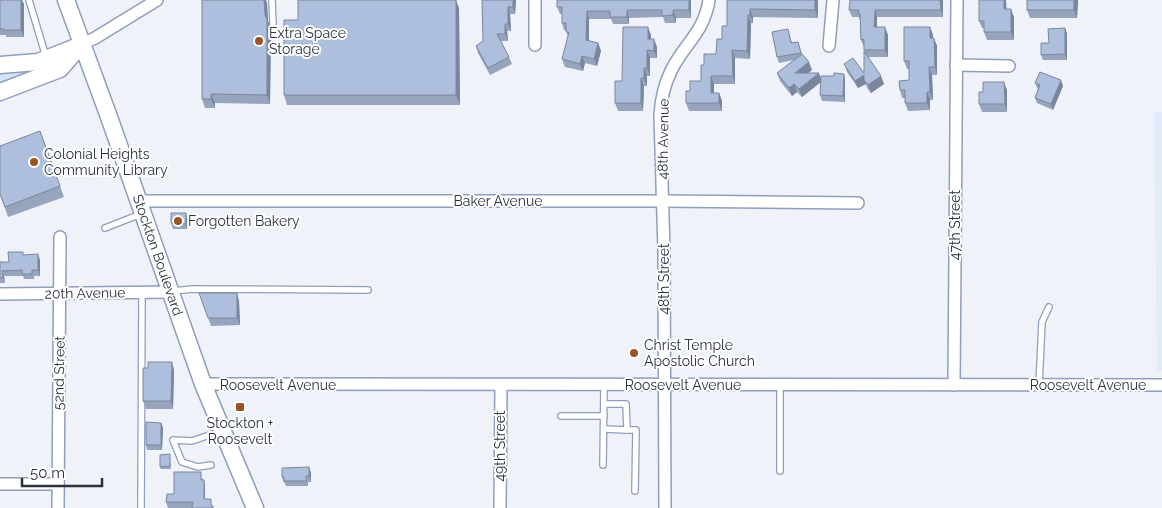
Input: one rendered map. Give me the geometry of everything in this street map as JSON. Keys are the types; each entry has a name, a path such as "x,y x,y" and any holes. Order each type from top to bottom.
{"main road":[{"name":"Stockton Boulevard","path":"66,0 203,384 255,508"},
{"path":"0,65 26,64 46,59 82,44"},
{"path":"0,92 60,69 82,44"}],"street":[{"path":"82,44 157,0"},
{"path":"535,0 535,44"},
{"name":"48th Avenue","path":"662,201 661,100 671,70 699,30 708,0"},
{"path":"830,46 833,0"},
{"name":"47th Street","path":"954,385 957,0"},
{"path":"956,65 1009,66"},
{"name":"Baker Avenue","path":"141,207 662,201 858,203"},
{"name":"48th Street","path":"662,201 665,508"},
{"name":"52nd Street","path":"58,508 60,237"},
{"name":"20th Avenue","path":"0,294 170,292"},
{"name":"Roosevelt Avenue","path":"203,384 1162,385"},
{"name":"49th Street","path":"500,385 500,508"},
{"path":"0,484 58,484"}],"lane":[{"path":"29,0 46,59"},
{"path":"272,0 273,24"},
{"path":"105,228 141,207"},
{"path":"170,292 193,289 368,290"},
{"path":"141,508 142,293"},
{"path":"1039,385 1042,322 1049,307"},
{"path":"603,465 604,385"},
{"path":"780,385 780,471"},
{"path":"604,404 626,404 627,430"},
{"path":"561,416 604,416"},
{"path":"604,429 636,430 636,491"},
{"path":"211,465 198,467 182,462 173,440 192,441 223,431"}],"shaded area":[{"path":"35,69 38,72 0,85 0,71"},
{"path":"1154,112 1162,112 1162,371 1157,371"}],"building":[{"path":"21,0 21,30 0,29 0,1"},
{"path":"202,0 264,0 267,19 267,95 211,94 211,99 202,99"},
{"path":"298,0 456,0 456,95 284,95 284,20 298,20"},
{"path":"482,0 513,0 513,7 508,7 508,24 505,24 505,34 497,34 509,57 488,68 476,46 483,41"},
{"path":"557,0 689,0 689,10 673,10 673,15 662,16 662,10 627,10 627,17 610,17 610,11 587,11 586,40 598,43 594,59 582,56 580,64 562,59 569,32 566,32 566,23 562,23 562,7 557,7"},
{"path":"727,0 815,0 815,10 750,9 750,15 748,15 747,51 732,50 733,76 711,76 711,93 719,93 719,103 686,103 686,91 690,91 690,81 701,81 701,65 704,65 704,54 716,54 717,39 722,39 722,26 727,26"},
{"path":"850,0 940,0 941,10 875,10 874,27 885,27 885,50 864,50 864,39 861,40 859,10 849,10"},
{"path":"979,0 1004,0 1004,9 1011,9 1011,32 984,32 984,21 979,21"},
{"path":"1027,0 1074,0 1074,10 1027,10"},
{"path":"623,27 648,27 648,39 654,39 654,51 647,50 647,68 644,68 644,78 641,78 641,103 615,103 615,81 622,81"},
{"path":"904,27 930,27 930,38 934,38 935,67 929,67 930,92 927,92 927,103 905,103 905,90 900,90 899,81 909,80 909,61 904,61"},
{"path":"1065,28 1065,54 1041,55 1041,43 1049,43 1048,29"},
{"path":"788,29 791,43 798,42 801,53 777,57 772,32"},
{"path":"864,51 881,76 868,85 864,80 864,75 855,81 844,64 853,58 864,73"},
{"path":"802,54 809,62 795,73 819,73 799,89 794,84 789,88 777,73"},
{"path":"1040,72 1061,80 1051,104 1035,98 1040,85 1035,83"},
{"path":"834,73 844,74 843,96 820,95 821,76 834,76"},
{"path":"983,82 1004,82 1005,104 979,104 979,92 983,92"},
{"path":"40,131 60,186 5,207 0,194 0,146"},
{"path":"171,213 186,213 186,224 171,223"},
{"path":"8,252 23,252 23,255 38,254 38,270 32,270 32,274 22,274 22,270 2,271 3,277 0,278 0,262 9,262"},
{"path":"199,293 237,293 237,318 208,318"},
{"path":"148,362 172,362 171,401 143,401 143,368 148,368"},
{"path":"146,422 161,423 161,445 146,445"},
{"path":"170,454 170,466 160,467 160,455"},
{"path":"309,467 309,476 306,476 306,481 284,481 284,477 282,477 282,468"},
{"path":"174,472 201,472 201,480 204,480 204,499 211,499 211,506 213,508 192,508 193,502 166,502 167,494 174,494"}],"place":[{"name":"Extra Space Storage","path":"259,41"},
{"name":"Colonial Heights Community Library","path":"34,162"},
{"name":"Forgotten Bakery","path":"178,221"},
{"name":"Christ Temple Apostolic Church","path":"634,353"},
{"name":"Stockton + Roosevelt","path":"240,407"}]}
